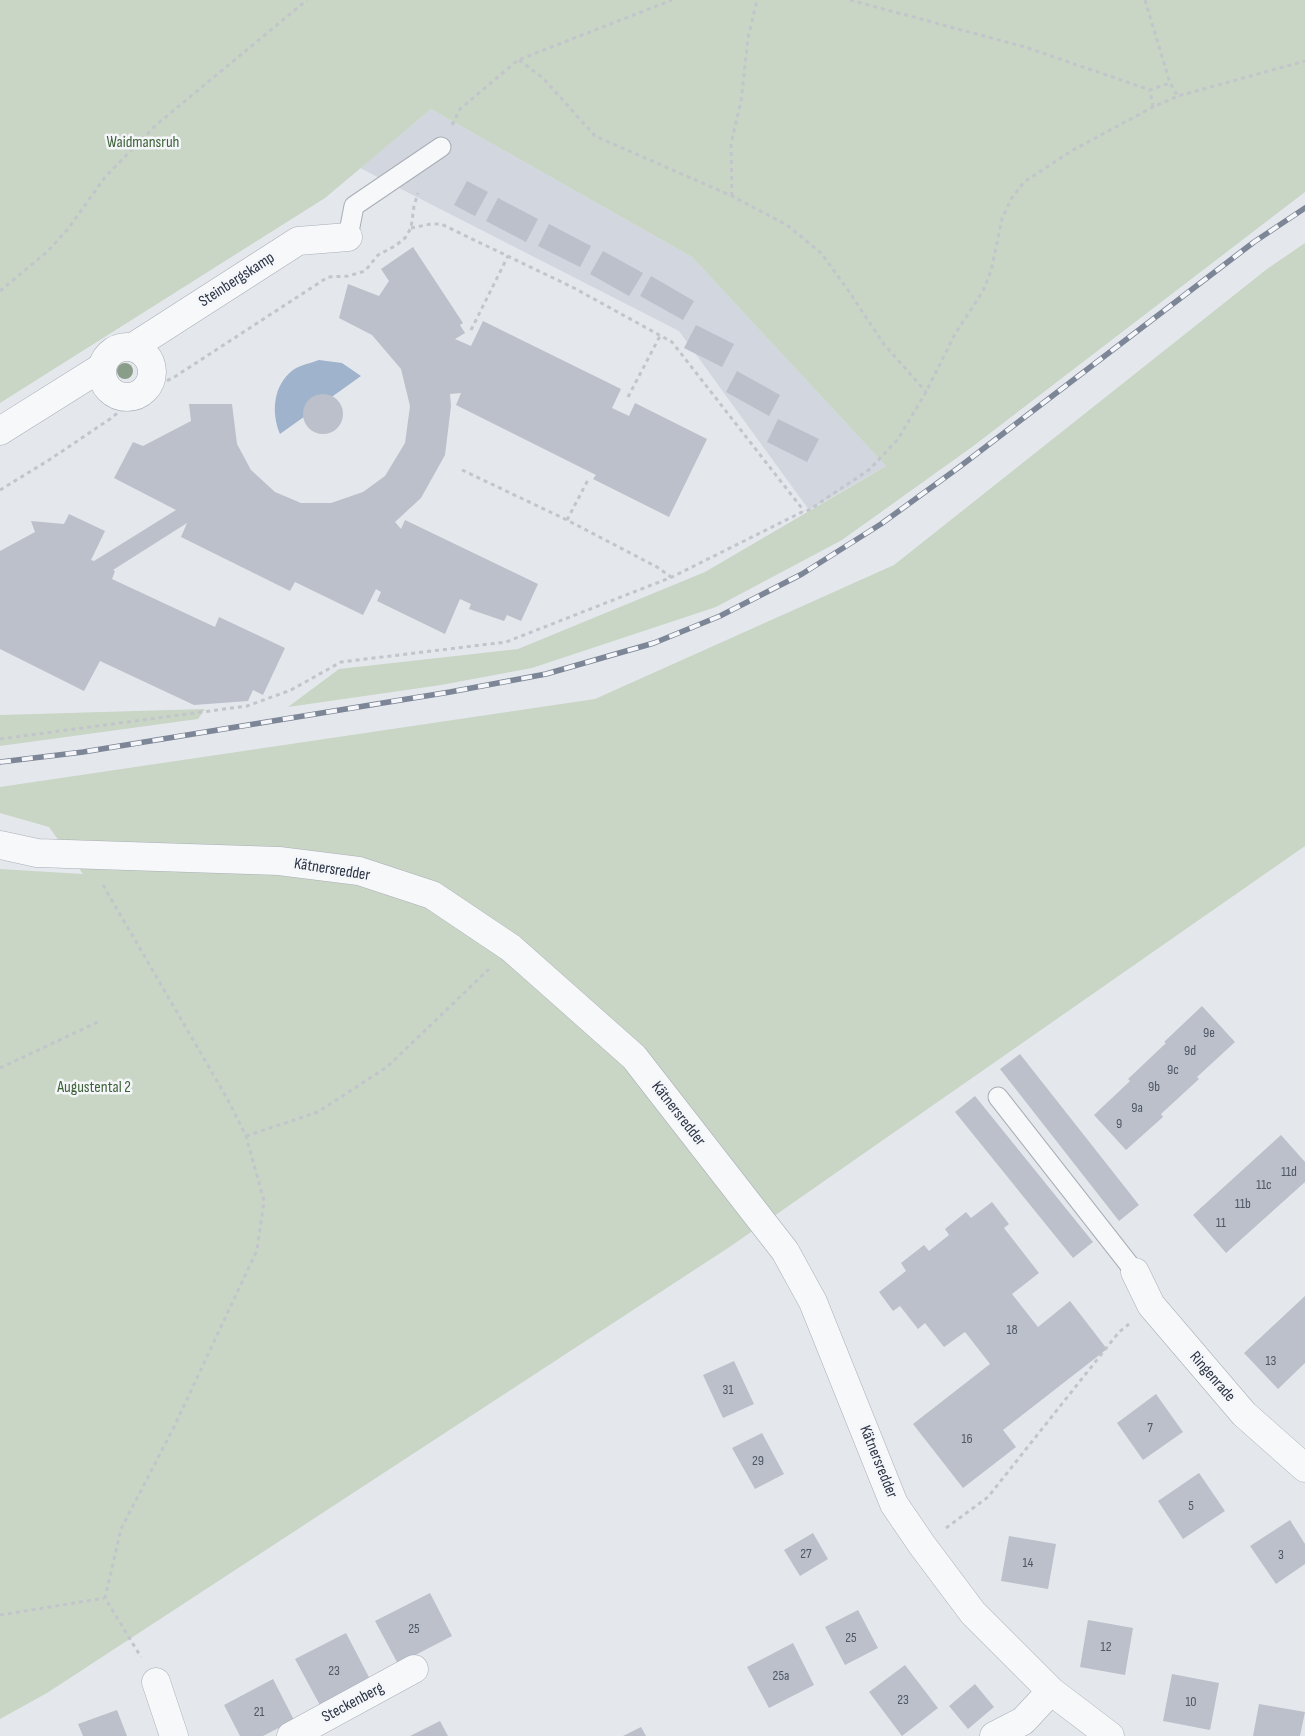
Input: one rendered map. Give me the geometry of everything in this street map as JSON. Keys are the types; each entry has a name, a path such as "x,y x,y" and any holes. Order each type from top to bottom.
{"street":[{"name":"Steinbergskamp","path":"0,432 102,367 106,358 113,351 123,347 133,347 298,241 348,237"},
{"path":"102,367 102,377 106,386 113,394 122,398 132,398 141,394 148,387 152,378 152,368 148,358 142,351 133,347"},
{"name":"Kätnersredder","path":"0,846 37,853 279,861 359,871 432,894 512,948 634,1058 785,1251 813,1302 894,1504 973,1613 1051,1691 1110,1736"},
{"name":"Ringenrade","path":"1135,1272 1151,1305 1244,1414 1305,1468"},
{"name":"Steckenberg","path":"291,1736 414,1669"},
{"path":"156,1682 174,1736"},
{"path":"994,1736 1023,1721 1051,1691"}],"lane":[{"path":"348,237 354,206 441,147"},
{"path":"998,1098 1135,1272"}],"path":[{"path":"0,291 54,244 68,229 105,177 156,125 307,0"},
{"path":"441,147 460,109 518,60 672,0"},
{"path":"732,196 731,143 740,102 748,38 757,0"},
{"path":"850,0 1025,47 1150,90 1170,83"},
{"path":"1145,0 1170,83 1178,96"},
{"path":"518,60 543,78 595,136 732,196 787,225 821,254 848,290 883,343 926,392"},
{"path":"0,739 247,706 291,690 341,662 506,642 672,577 809,510 870,469 898,439 926,392 955,334 983,291 991,271 1002,220 1011,199 1024,182 1073,150 1178,96 1305,61"},
{"path":"1150,90 1154,107"},
{"path":"0,490 110,419 141,394 176,376 328,277 348,276 365,271 378,255 405,238 411,228 414,206 420,189"},
{"path":"411,228 442,224 574,288 661,334 672,342 804,511"},
{"path":"471,330 508,256"},
{"path":"628,397 661,334"},
{"path":"462,470 567,520 672,577"},
{"path":"567,520 589,478"},
{"path":"85,854 228,1100 246,1136 264,1201 257,1250 174,1427 121,1529 105,1598 156,1682"},
{"path":"246,1136 318,1112 387,1067 512,948"},
{"path":"0,1068 100,1021"},
{"path":"922,1545 988,1497 1119,1332 1151,1305"},
{"path":"0,1615 105,1598"}],"shaded area":[{"path":"431,109 692,257 886,466 809,510 679,331 360,168"}],"green space":[{"name":"Waidmansruh","path":"0,0 1305,0 1305,192 972,447 842,540 716,607 532,668 441,685 288,707 339,669 518,649 705,572 886,466 692,257 431,109 325,198 0,403"},
{"name":"Augustental 2","path":"1305,243 1305,846 731,1246 47,1693 0,1719 0,869 83,874 49,827 0,813 0,787 595,699 894,565 1267,269"},
{"path":"205,709 198,719 0,746 0,715"}],"water":[{"path":"319,360 342,363 361,376 280,434 275,417 275,408 281,383 296,368"}],"building":[{"path":"467,181 488,192 475,216 454,205"},
{"path":"498,198 538,219 526,242 486,221"},
{"path":"549,224 591,246 580,267 538,246"},
{"path":"413,247 463,323 460,325 465,333 455,339 471,346 483,321 621,389 612,408 629,416 635,403 707,439 669,517 593,479 596,475 456,405 461,393 450,394 451,406 445,455 421,498 395,522 401,529 405,520 538,584 521,621 507,615 504,621 469,609 471,604 460,599 445,634 377,601 381,592 376,589 363,615 295,582 290,591 181,537 187,523 113,570 115,571 112,579 215,627 219,617 285,648 263,695 253,690 248,701 194,705 100,661 84,691 0,649 0,551 35,532 31,521 64,524 69,514 105,531 91,560 94,561 176,510 114,478 133,442 143,446 191,421 189,404 232,404 237,444 251,470 275,492 301,503 331,503 363,492 385,476 405,443 410,406 401,369 372,335 339,318 348,284 379,296 389,281 381,269"},
{"path":"603,251 643,273 629,296 590,274"},
{"path":"651,276 694,301 683,320 640,296"},
{"path":"696,325 734,344 722,367 684,348"},
{"path":"737,371 780,395 769,416 726,392"},
{"path":"323,394 337,400 343,414 337,428 323,434 309,428 303,414 309,400"},
{"path":"778,419 819,439 807,462 767,442"},
{"path":"1202,1006 1235,1042 1161,1114 1163,1117 1126,1150 1094,1115 1130,1081 1128,1079 1166,1043 1164,1042"},
{"path":"1020,1054 1139,1205 1119,1221 1000,1069"},
{"path":"975,1096 1093,1242 1073,1258 955,1112"},
{"path":"1281,1135 1305,1162 1305,1182 1226,1253 1193,1215"},
{"path":"992,1202 1009,1224 1004,1228 1039,1273 1012,1294 1038,1327 1070,1301 1107,1349 1003,1430 1016,1447 963,1488 913,1424 990,1364 965,1332 944,1347 925,1323 918,1329 900,1306 893,1311 879,1292 906,1271 901,1263 924,1245 929,1251 949,1235 945,1229 966,1212 971,1218"},
{"path":"1305,1296 1305,1363 1278,1389 1244,1353"},
{"path":"734,1361 754,1404 723,1418 703,1375"},
{"path":"1156,1394 1183,1432 1143,1460 1117,1423"},
{"path":"762,1433 784,1474 755,1489 732,1448"},
{"path":"1199,1473 1225,1511 1183,1539 1158,1501"},
{"path":"1290,1520 1305,1544 1305,1564 1276,1584 1250,1546"},
{"path":"813,1533 828,1559 800,1576 784,1550"},
{"path":"1009,1536 1056,1544 1048,1589 1001,1581"},
{"path":"430,1593 452,1636 398,1664 375,1621"},
{"path":"858,1610 878,1648 845,1665 825,1627"},
{"path":"1088,1620 1133,1628 1125,1675 1080,1667"},
{"path":"346,1633 372,1683 322,1709 295,1659"},
{"path":"793,1643 814,1685 769,1708 747,1667"},
{"path":"905,1665 938,1708 902,1736 869,1692"},
{"path":"1172,1674 1219,1683 1210,1730 1163,1721"},
{"path":"273,1679 294,1720 263,1736 240,1736 224,1705"},
{"path":"975,1684 994,1707 968,1729 949,1706"},
{"path":"1259,1704 1305,1712 1300,1736 1253,1736"},
{"path":"117,1710 127,1736 83,1736 78,1724"},
{"path":"440,1721 448,1736 410,1736"},
{"path":"641,1727 646,1736 623,1736"}],"railway":[{"path":"0,762 83,752 450,692 546,674 654,643 720,616 802,574 881,524 958,468 1254,242 1305,208"}]}
